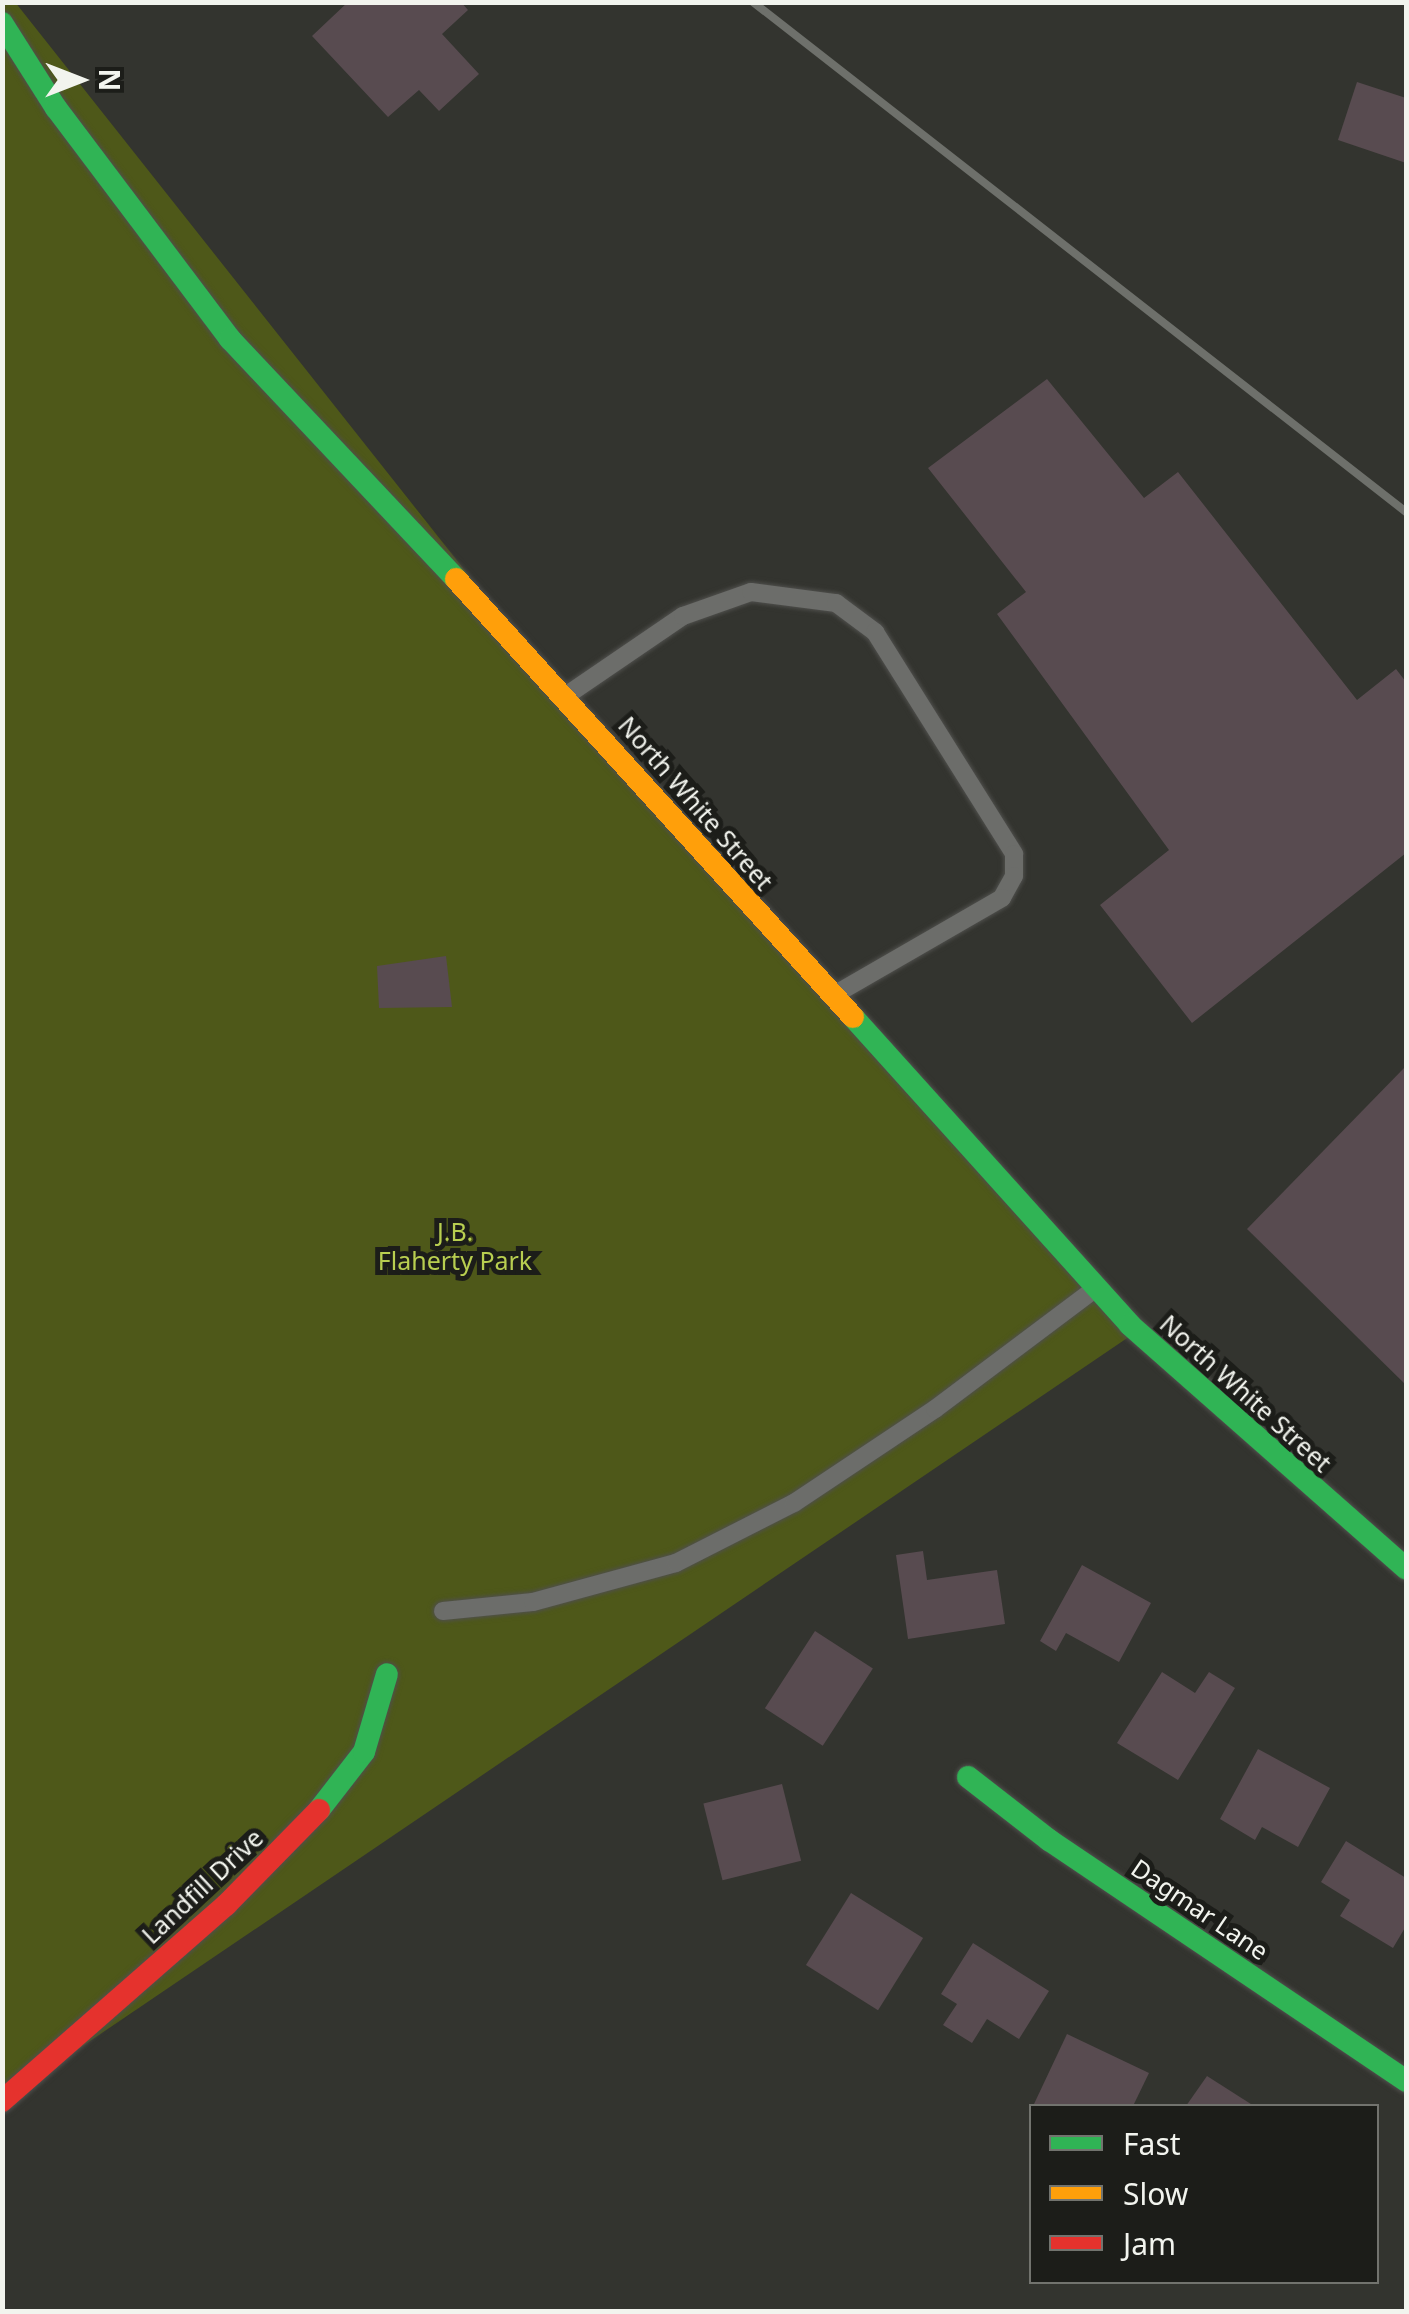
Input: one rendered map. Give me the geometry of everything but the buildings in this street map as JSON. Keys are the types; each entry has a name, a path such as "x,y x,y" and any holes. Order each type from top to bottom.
{"main road":[{"name":"North White Street","path":"2,23 56,108 230,339 566,696 831,997 1096,1288 1220,1409 1406,1568"},
{"name":"Landfill Drive","path":"2,2101 226,1905 330,1799 364,1752 387,1674"},
{"name":"Dagmar Lane","path":"968,1776 1048,1840 1406,2080"}],"lane":[{"path":"566,696 684,616 751,592 836,603 875,632 1014,854 1014,876 1002,898 831,997"},
{"path":"443,1611 533,1602 676,1563 794,1503 935,1409 1096,1288"}],"green space":[{"name":"J.B. Flaherty Park","path":"15,2 554,683 1142,1328 3,2100 2,3"}],"railway":[{"path":"753,2 1406,512"}],"traffic: fast":[{"path":"2,23 56,108 230,339 456,579"},
{"path":"853,1017 1130,1325 1406,1568"},
{"path":"319,1810 364,1752 387,1674"},
{"path":"968,1777 1049,1840 1406,2081"}],"traffic: slow":[{"path":"456,579 853,1017"}],"traffic: jam":[{"path":"2,2101 226,1905 319,1810"}]}
